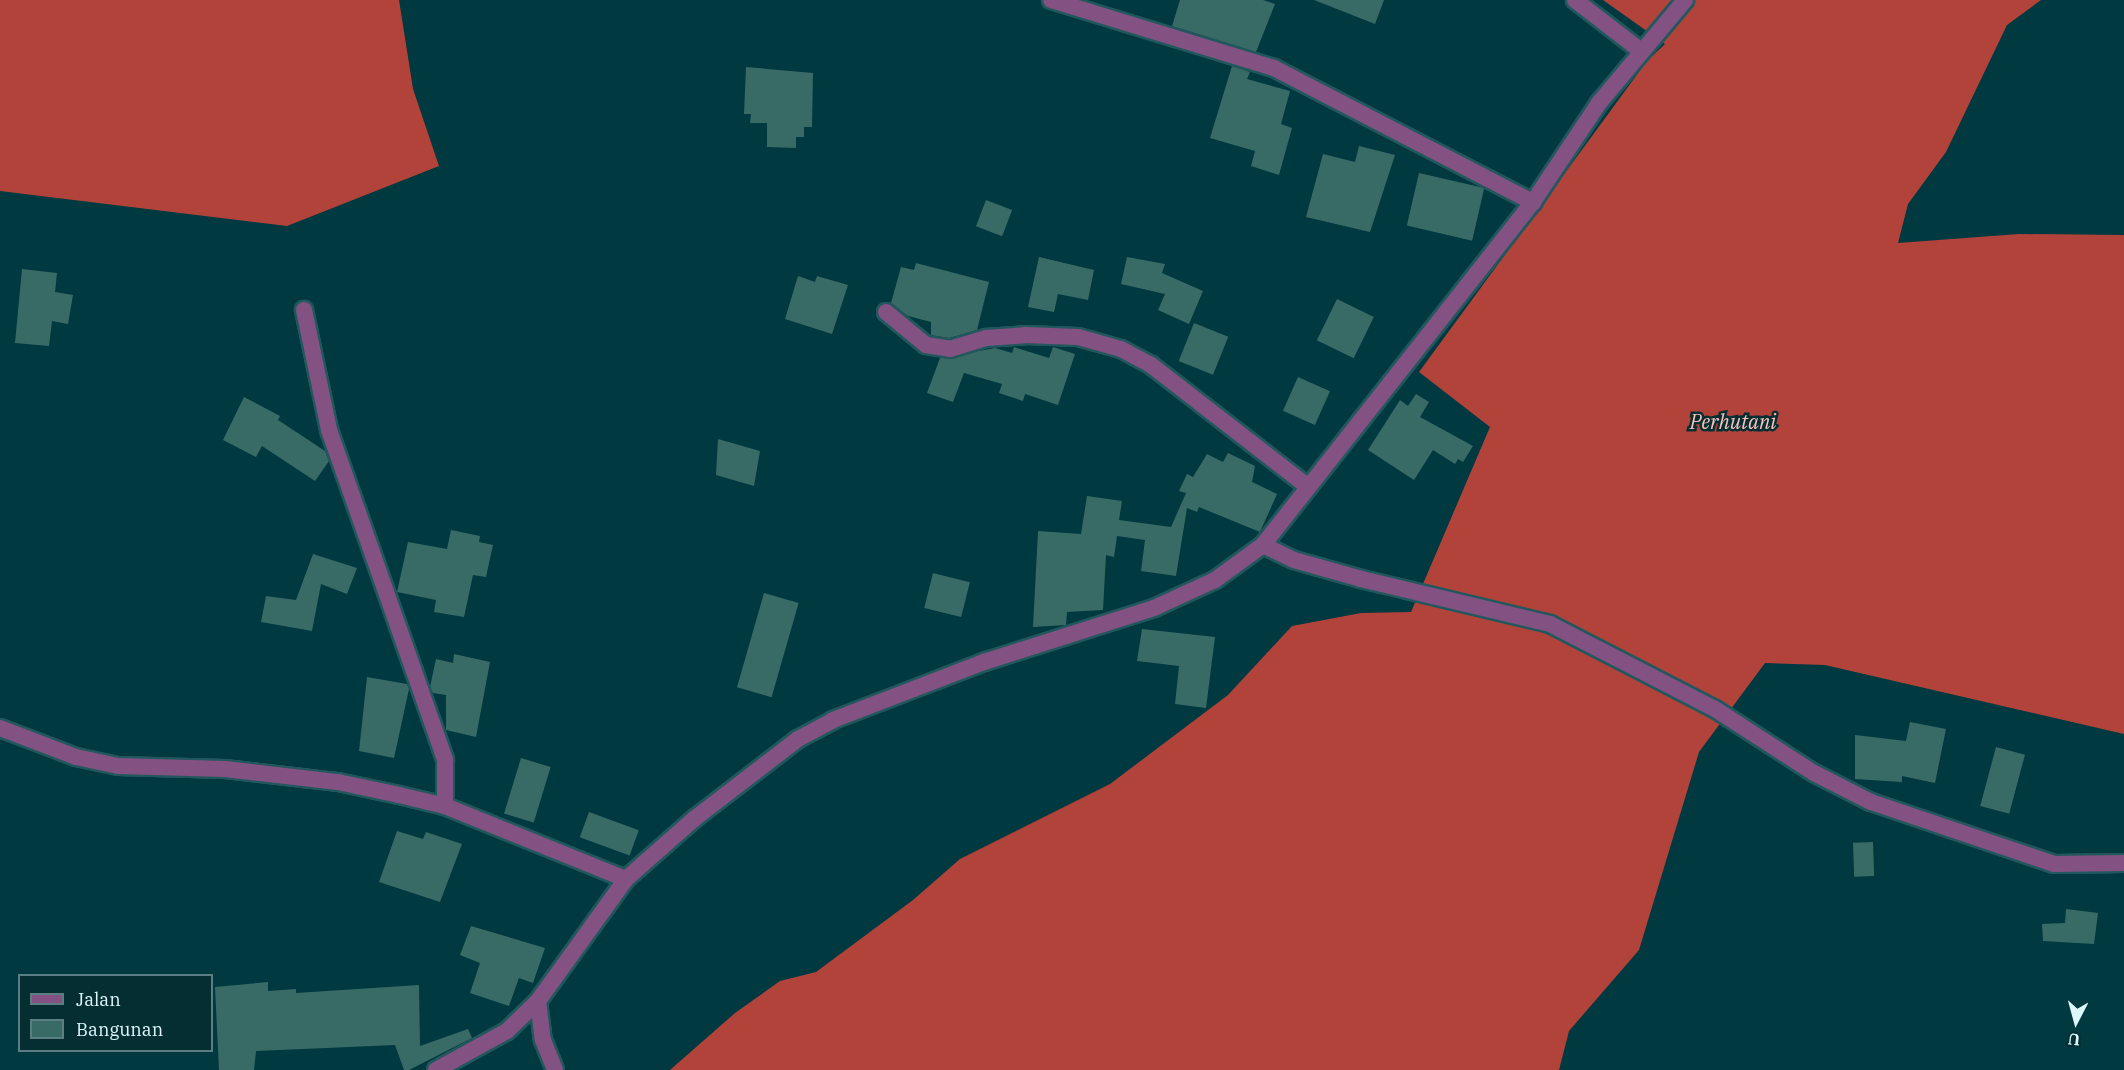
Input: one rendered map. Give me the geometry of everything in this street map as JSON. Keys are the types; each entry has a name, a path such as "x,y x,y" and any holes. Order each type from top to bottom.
{"street":[{"path":"1051,0 1274,68 1533,202"},
{"path":"1575,0 1641,51"},
{"path":"436,1070 507,1031 538,1001 626,879 772,757 833,720 984,662 1154,608 1215,580 1263,545 1533,202 1599,103 1685,0"},
{"path":"304,310 329,430 445,760 445,806"},
{"path":"886,312 926,345 942,347 1025,334 1078,337 1121,349 1151,365 1308,487"},
{"path":"1263,545 1294,560 1361,579 1550,624 1715,709 1814,773 1871,802 2054,864 2124,863"},
{"path":"0,728 76,756 118,766 292,776 445,806 626,879"},
{"path":"538,1001 543,1040 555,1070"}],"green space":[{"path":"0,0 399,0 413,89 439,166 287,226 0,191"},
{"name":"Perhutani","path":"1603,0 2041,0 2007,25 1946,152 1908,204 1898,243 2019,234 2124,235 2124,734 1825,665 1765,663 1699,752 1639,950 1569,1031 1559,1070 670,1070 735,1013 780,981 816,972 913,900 960,859 1110,784 1228,695 1292,626 1361,613 1411,612 1490,427 1419,372 1647,61 1665,44"}],"building":[{"path":"1180,0 1263,0 1275,4 1256,52 1172,26"},
{"path":"1314,0 1384,0 1375,24"},
{"path":"1232,66 1250,72 1247,79 1290,91 1281,124 1292,128 1279,175 1251,166 1255,151 1210,138"},
{"path":"746,67 813,73 812,127 804,127 804,137 796,137 796,148 767,147 767,123 750,123 751,114 744,114"},
{"path":"1359,146 1395,155 1370,232 1306,217 1323,154 1355,162"},
{"path":"1419,173 1484,188 1472,241 1407,226"},
{"path":"986,200 1012,210 1002,236 976,226"},
{"path":"1039,257 1094,270 1088,300 1058,294 1054,312 1028,307"},
{"path":"1127,257 1165,264 1162,273 1203,291 1189,324 1158,310 1165,294 1121,284"},
{"path":"916,263 989,282 977,330 949,338 931,335 931,322 908,316 891,303 901,267 914,270"},
{"path":"22,269 57,273 55,292 73,295 68,324 52,321 49,346 15,343"},
{"path":"798,276 815,282 817,276 848,285 832,334 785,319"},
{"path":"1337,299 1374,317 1354,358 1317,340"},
{"path":"1194,323 1228,337 1213,375 1179,361"},
{"path":"1014,347 1049,358 1053,347 1075,354 1058,405 1025,394 1023,401 999,393 1002,384 964,373 953,402 927,393 940,358 995,348 1012,353"},
{"path":"1298,377 1330,391 1315,425 1283,411"},
{"path":"1416,394 1429,402 1420,417 1473,446 1463,462 1458,459 1455,464 1433,450 1414,480 1368,450 1400,400 1408,406"},
{"path":"244,397 280,416 278,420 325,451 329,461 315,481 262,446 256,457 223,440"},
{"path":"718,439 760,451 754,486 716,475"},
{"path":"1228,453 1255,466 1252,482 1277,494 1260,532 1199,507 1197,512 1187,508 1176,576 1141,571 1145,540 1117,536 1114,557 1106,555 1103,610 1067,612 1066,625 1033,627 1038,531 1081,534 1087,496 1122,501 1119,520 1171,527 1186,493 1179,491 1187,474 1193,477 1207,454 1223,462"},
{"path":"451,530 480,536 479,542 493,545 486,577 473,575 464,617 434,612 436,600 397,592 408,542 447,549"},
{"path":"313,554 357,568 347,594 321,584 312,631 261,622 266,596 296,600"},
{"path":"933,573 970,582 961,617 924,608"},
{"path":"764,593 799,603 772,697 737,687"},
{"path":"1142,629 1215,637 1206,708 1175,704 1179,666 1137,661"},
{"path":"454,654 490,662 476,737 446,730 446,695 433,693 430,687 436,659 453,663"},
{"path":"367,677 407,684 409,689 394,758 359,751"},
{"path":"1910,722 1946,729 1935,783 1902,776 1902,782 1855,779 1855,735 1906,741"},
{"path":"1996,747 2025,755 2009,814 1980,806"},
{"path":"521,758 551,767 534,823 504,813"},
{"path":"589,812 639,830 630,855 580,837"},
{"path":"397,831 423,839 426,832 462,844 440,902 379,882"},
{"path":"1873,842 1874,876 1854,877 1853,843"},
{"path":"2066,909 2098,913 2094,944 2043,941 2042,924 2065,923"},
{"path":"471,926 545,948 533,983 519,978 509,1006 470,993 480,963 460,955"},
{"path":"268,982 268,991 296,989 296,993 419,985 420,1046 468,1029 472,1038 409,1070 404,1070 395,1045 256,1051 254,1070 219,1070 215,987"}]}
